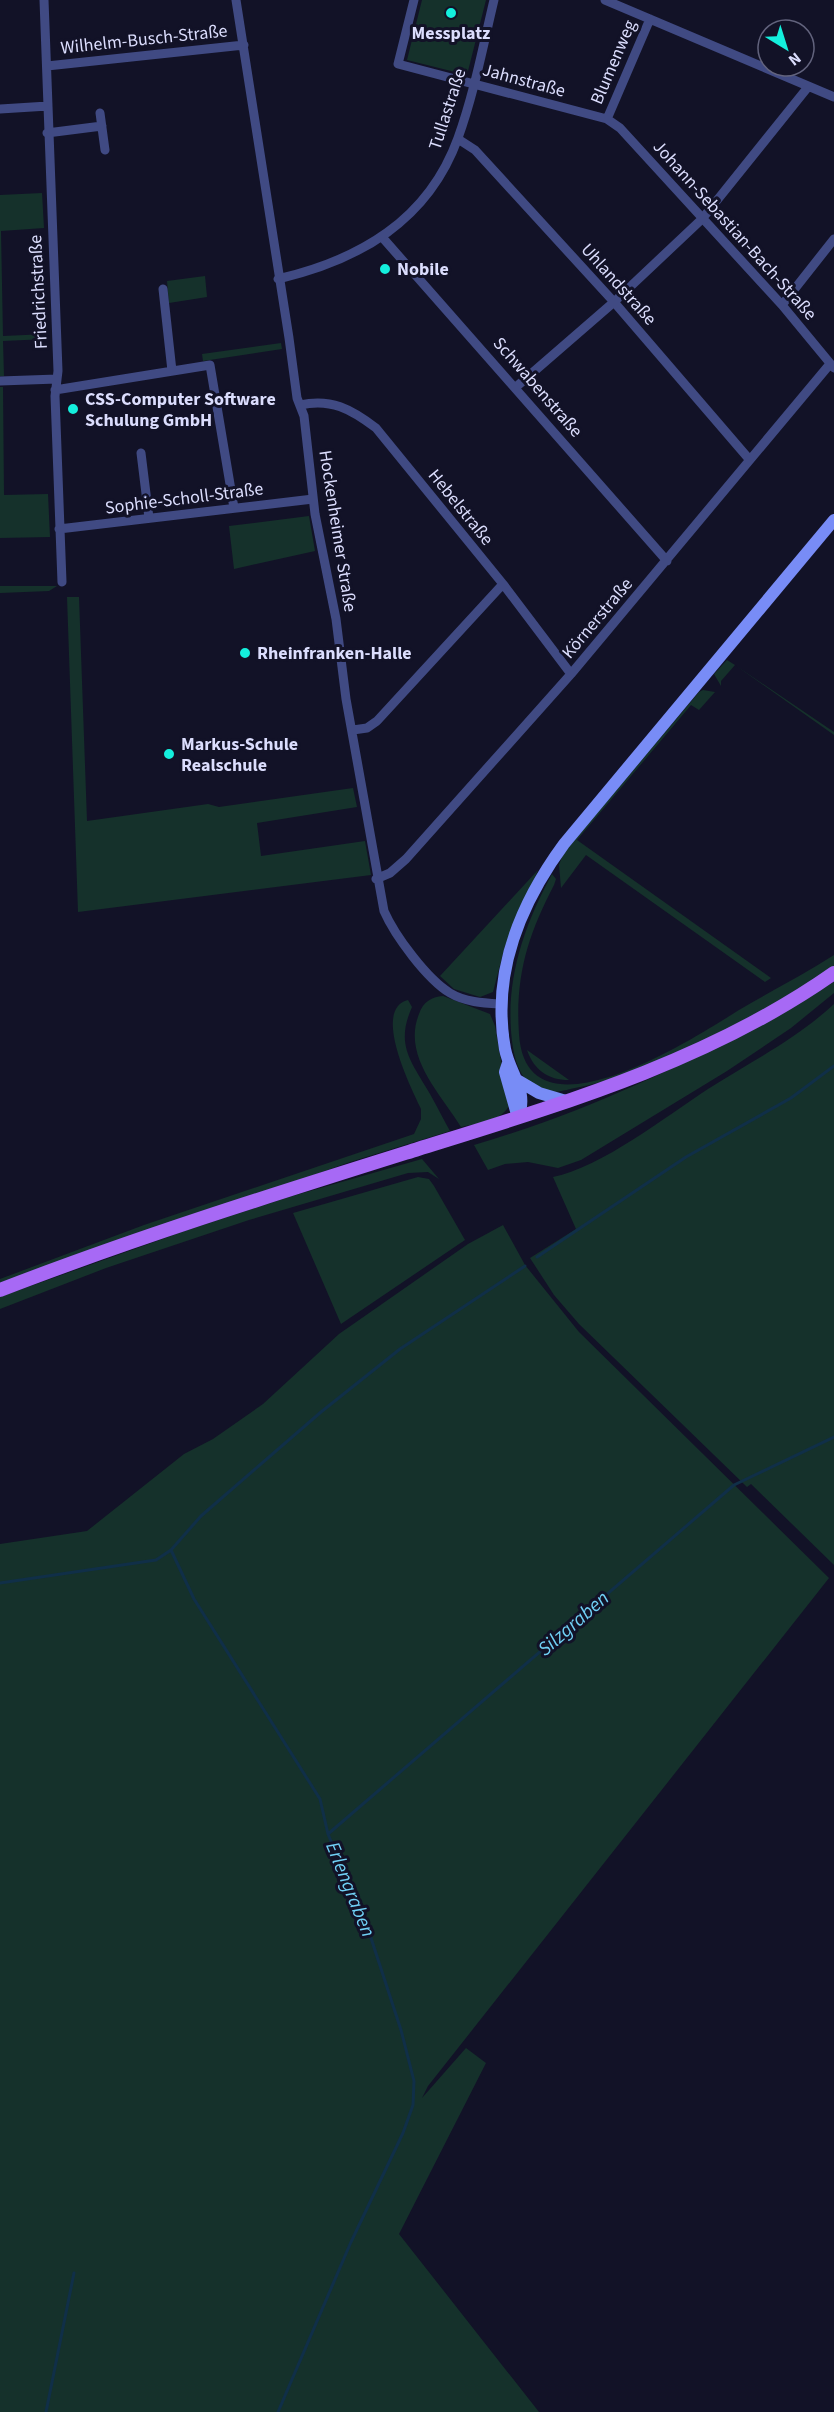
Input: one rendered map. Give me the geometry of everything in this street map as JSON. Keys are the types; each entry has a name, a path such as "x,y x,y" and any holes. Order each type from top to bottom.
{"main road":[{"path":"0,1290 249,1202 518,1118 653,1071 706,1046 798,997 834,973"}],"street":[{"name":"Friedrichstraße","path":"44,0 47,133 54,249 57,379 55,390 62,582"},
{"name":"Hockenheimer Straße","path":"236,0 278,279 300,405 304,416 313,499 336,619 339,656 376,879 389,924 435,981 462,998 500,1004"},
{"name":"Jahnstraße","path":"414,0 398,64 607,119"},
{"name":"Tullastraße","path":"278,279 340,261 382,237 415,208 446,163 458,139 494,0"},
{"path":"605,0 834,97"},
{"name":"Blumenweg","path":"607,119 650,19"},
{"name":"Wilhelm-Busch-Straße","path":"47,66 244,45"},
{"path":"516,387 614,302 702,219 808,87"},
{"path":"0,109 48,106"},
{"path":"100,113 105,150"},
{"name":"Johann-Sebastian-Bach-Straße","path":"607,119 633,140 782,305 832,366"},
{"path":"47,133 102,126"},
{"name":"Uhlandstraße","path":"458,139 475,150 614,302 749,459"},
{"name":"Schwabenstraße","path":"382,237 667,561"},
{"path":"782,305 834,239"},
{"path":"163,289 172,371"},
{"path":"55,390 210,365 234,508"},
{"name":"Körnerstraße","path":"376,879 390,873 406,859 572,675 749,459 832,366"},
{"path":"0,381 57,379"},
{"name":"Hebelstraße","path":"300,405 333,403 360,416 376,428 503,584 572,675"},
{"path":"141,453 150,518"},
{"name":"Sophie-Scholl-Straße","path":"59,529 313,499"},
{"path":"518,1118 523,1105 517,1080 508,1063 500,1004 509,952 519,919 547,867 834,520"},
{"path":"353,730 367,728 376,721 503,584"},
{"path":"508,1063 505,1072 518,1118"},
{"path":"517,1080 538,1093 566,1101"}],"green space":[{"path":"422,0 486,0 467,75 407,60"},
{"path":"42,193 44,228 1,231 3,336 47,334 47,339 3,341 4,376 0,376 0,195"},
{"path":"205,276 207,297 169,303 167,281"},
{"path":"281,343 282,349 203,361 202,354"},
{"path":"0,387 3,387 4,495 48,494 50,537 0,538"},
{"path":"309,516 315,551 234,569 229,526"},
{"path":"0,586 57,586 49,591 0,593"},
{"path":"67,597 79,597 87,821 208,804 219,807 353,788 357,807 257,823 261,856 365,841 371,875 78,912"},
{"path":"727,660 735,665 721,681 721,686 714,674"},
{"path":"735,665 834,732 834,735"},
{"path":"703,690 715,692 699,710 691,705 577,840 771,978 765,982 586,855 561,888 559,865 563,854"},
{"path":"538,870 505,946 493,992 480,997 454,989 440,976"},
{"path":"552,874 556,879 537,921 525,956 518,1013 519,1034 529,1067 550,1082 580,1084 614,1075 686,1042 834,955 834,968 742,1023 676,1055 609,1080 559,1091 543,1091 527,1081 518,1066 512,1040 511,1010 515,969 520,950 542,893"},
{"path":"834,982 834,993 791,1028 727,1071 581,1160 558,1168 528,1162 505,1164 488,1170 474,1145 614,1095 704,1053"},
{"path":"443,996 490,1014 495,1026 509,1106 494,1119 461,1127 434,1087 419,1059 415,1045 415,1030 419,1014 428,1001"},
{"path":"408,1000 412,1007 407,1020 405,1043 411,1062 450,1131 350,1162 0,1287 0,1279 144,1225 414,1134 421,1119 421,1109 403,1069 393,1033 393,1018 398,1006"},
{"path":"834,1004 834,1565 751,1484 747,1487 579,1324 554,1295 530,1258 576,1229 553,1177 592,1163 633,1140 708,1089 789,1039"},
{"path":"527,1050 569,1080 548,1076 538,1068"},
{"path":"422,1159 439,1179 428,1172 408,1173 249,1220 106,1268 0,1309 0,1297 185,1231 289,1197"},
{"path":"418,1177 429,1179 465,1240 341,1324 293,1213"},
{"path":"503,1225 525,1265 579,1332 829,1578 428,2086 422,2098 466,2048 486,2063 399,2234 539,2412 0,2412 0,1544 87,1531 184,1454 213,1439 263,1404 339,1334 468,1244"}],"waterway":[{"path":"537,1257 686,1157 791,1098 834,1066"},
{"path":"171,1550 201,1516 321,1412 400,1349 525,1266"},
{"name":"Silzgraben","path":"328,1834 734,1485 834,1437"},
{"name":"Erlengraben","path":"0,1583 156,1560 171,1550 194,1599 320,1799 328,1834 370,1935 401,2030 414,2081 413,2105 403,2133 351,2242 278,2412"},
{"path":"46,2412 74,2273"}],"place":[{"name":"Messplatz","path":"451,13"},
{"name":"Nobile","path":"385,269"},
{"name":"CSS-Computer Software Schulung GmbH","path":"73,409"},
{"name":"Rheinfranken-Halle","path":"245,653"},
{"name":"Markus-Schule Realschule","path":"169,754"}]}
